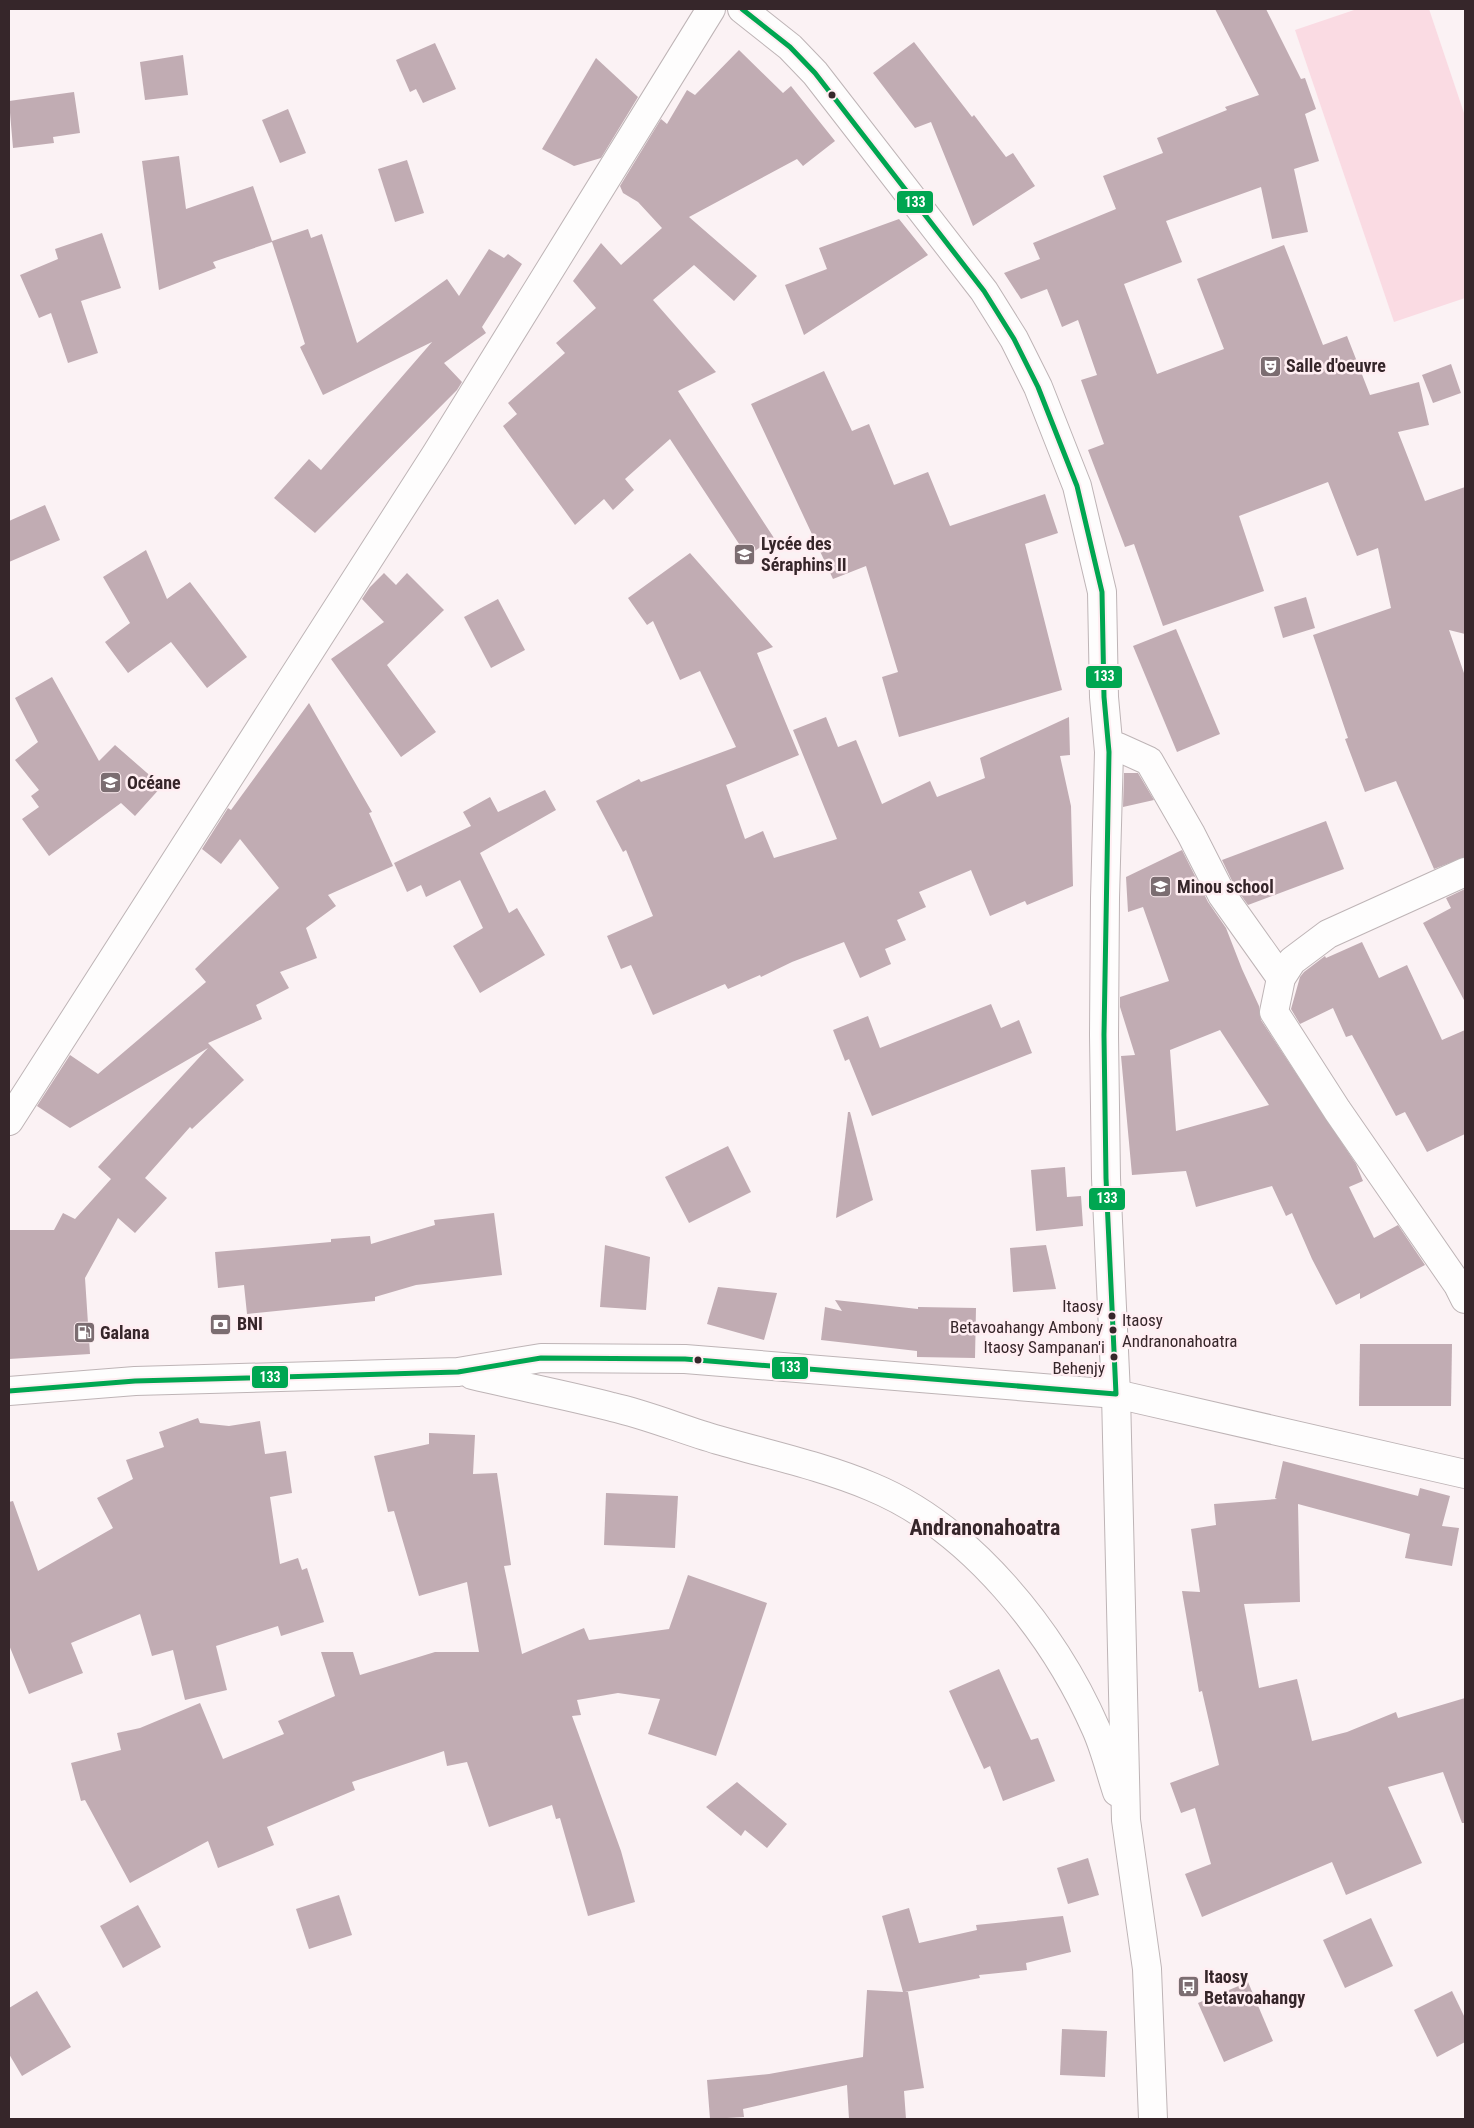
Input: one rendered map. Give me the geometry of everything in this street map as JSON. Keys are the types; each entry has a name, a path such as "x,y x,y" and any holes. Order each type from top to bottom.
{"street":[{"path":"9,1121 431,462 710,9"},
{"path":"742,9 790,48 832,95 984,291 1014,339 1034,379 1077,486 1102,592 1104,697 1109,752 1104,1035 1106,1178 1116,1394 1126,1820 1147,1969 1153,2119"},
{"path":"1109,752 1118,748 1149,760 1192,834 1222,895 1281,978"},
{"path":"1465,872 1328,934 1292,961 1281,978 1274,1012 1337,1110 1458,1285 1465,1299"},
{"path":"9,1391 135,1381 458,1372 541,1358 685,1358 1116,1394 1465,1474"},
{"path":"458,1372 614,1407 820,1468 874,1487 919,1512 961,1542 996,1575 1052,1649 1075,1687 1097,1731 1126,1820"}],"shaded area":[{"path":"1357,9 1429,9 1465,116 1465,298 1394,322 1295,30"}],"building":[{"path":"1215,9 1266,9 1301,79 1305,78 1316,109 1305,114 1319,161 1294,169 1308,232 1272,239 1261,187 1166,221 1182,262 1124,284 1157,374 1224,349 1197,279 1284,245 1323,345 1347,336 1370,395 1419,382 1429,425 1398,432 1425,501 1465,487 1465,634 1449,630 1465,676 1465,857 1434,869 1396,781 1365,792 1345,739 1348,738 1313,635 1391,608 1378,548 1357,556 1328,482 1239,516 1264,591 1163,626 1134,544 1125,547 1088,450 1104,444 1081,380 1097,375 1078,320 1062,327 1047,289 1021,299 1004,273 1040,259 1033,243 1116,209 1103,176 1163,153 1157,138 1227,110 1225,107 1259,95"},
{"path":"914,42 972,117 974,115 1006,157 1013,153 1035,186 973,226 931,122 915,128 873,73"},
{"path":"435,43 456,89 423,103 416,89 410,92 396,60"},
{"path":"739,50 783,93 791,86 835,141 803,166 797,159 689,217 757,276 734,301 694,265 653,300 716,372 678,391 774,538 747,556 670,439 625,479 634,490 613,510 604,499 575,525 503,426 517,414 508,403 565,353 556,343 596,308 573,281 601,243 621,265 662,228 638,202 623,193 620,186 661,119 667,124 687,90 695,95"},
{"path":"183,55 188,95 145,100 140,62"},
{"path":"596,58 638,97 601,158 574,166 542,149"},
{"path":"74,92 80,133 53,137 54,143 13,148 9,101"},
{"path":"288,109 306,153 280,163 262,120"},
{"path":"179,156 186,209 253,186 272,241 308,229 311,238 322,234 357,343 447,279 459,296 489,249 504,258 508,254 522,264 482,327 486,333 444,363 462,382 457,390 315,533 274,498 309,459 321,470 432,342 323,395 300,347 305,344 272,242 213,262 216,268 159,290 142,161"},
{"path":"407,160 424,213 395,222 378,169"},
{"path":"899,219 928,255 804,335 785,285 827,269 819,248"},
{"path":"102,233 121,288 81,301 98,353 68,363 51,313 39,318 20,275 58,259 55,249"},
{"path":"1451,364 1461,393 1433,403 1422,375"},
{"path":"824,371 852,431 869,424 894,485 928,472 950,526 1045,494 1058,533 1025,544 1062,690 899,737 882,677 898,672 866,566 833,579 751,404"},
{"path":"45,505 60,540 9,562 9,521"},
{"path":"146,550 167,599 190,582 247,657 207,688 171,642 128,673 105,642 130,623 103,577"},
{"path":"690,553 773,647 757,653 799,755 726,785 745,839 763,831 774,858 837,839 793,730 826,717 838,747 856,740 882,804 930,781 937,797 985,778 980,758 1069,717 1070,755 1060,756 1071,806 1073,886 1027,905 1025,901 990,916 971,870 919,892 926,907 897,920 906,940 885,949 891,964 860,978 844,942 728,989 725,984 653,1015 631,965 621,969 607,936 653,916 626,850 623,852 596,801 639,779 641,782 736,747 700,671 680,680 653,621 647,625 628,598"},
{"path":"384,573 396,585 407,573 444,610 387,665 436,732 401,757 331,659 384,622 362,599 370,587"},
{"path":"1306,597 1315,628 1283,638 1274,607"},
{"path":"498,599 525,650 491,668 464,617"},
{"path":"1176,629 1220,734 1177,752 1133,646"},
{"path":"52,677 99,761 115,745 162,786 135,816 121,803 49,856 22,819 39,807 31,796 39,790 15,760 38,742 15,698"},
{"path":"309,703 372,812 369,813 393,866 328,895 336,906 306,928 317,958 280,972 289,988 256,1005 262,1019 208,1043 244,1080 192,1129 190,1127 145,1178 167,1198 135,1233 118,1218 85,1278 90,1354 9,1359 9,1230 54,1230 63,1213 75,1219 111,1179 98,1167 208,1048 70,1128 37,1106 70,1055 98,1074 206,982 195,969 279,888 240,839 221,864 202,849 228,808 231,810"},
{"path":"1124,773 1138,773 1154,800 1123,807"},
{"path":"545,790 556,810 480,853 509,913 517,908 545,955 480,993 453,946 483,928 460,880 426,897 421,885 407,892 394,863 471,826 463,812 490,797 498,812"},
{"path":"1326,821 1344,869 1248,905 1235,887 1222,860"},
{"path":"1182,850 1208,902 1226,928 1259,1006 1261,1020 1356,1164 1363,1181 1349,1187 1374,1238 1398,1225 1425,1265 1360,1299 1360,1293 1336,1305 1312,1259 1292,1213 1286,1216 1272,1186 1196,1207 1186,1171 1132,1175 1121,1056 1135,1055 1120,1007 1120,997 1169,981 1143,907 1128,912 1126,877","holes":["1220,1030 1269,1105 1176,1131 1170,1050"]},
{"path":"1465,889 1465,1002 1423,923 1451,908 1446,898"},
{"path":"1362,942 1379,978 1407,965 1442,1040 1465,1030 1465,1134 1427,1152 1405,1112 1396,1116 1352,1035 1346,1037 1333,1008 1300,1024 1291,1009 1300,977 1304,972 1325,956 1326,958"},
{"path":"991,1004 1001,1028 1019,1020 1032,1053 872,1116 849,1059 845,1061 833,1030 868,1016 880,1048"},
{"path":"848,1112 850,1112 873,1200 836,1218"},
{"path":"728,1146 751,1192 689,1223 665,1177"},
{"path":"1065,1167 1067,1197 1081,1196 1083,1226 1036,1231 1031,1170"},
{"path":"494,1213 502,1275 416,1285 375,1297 375,1301 247,1314 244,1285 218,1288 215,1252 331,1242 331,1239 370,1236 371,1244 435,1225 434,1220"},
{"path":"605,1245 650,1257 646,1310 600,1307"},
{"path":"1046,1245 1056,1289 1013,1292 1010,1248"},
{"path":"718,1287 777,1293 764,1340 707,1324"},
{"path":"835,1300 918,1309 918,1307 976,1308 975,1358 917,1357 917,1351 821,1340 825,1307 842,1311"},
{"path":"1360,1344 1452,1344 1451,1406 1359,1406"},
{"path":"198,1418 200,1423 229,1426 260,1421 265,1454 286,1451 292,1493 270,1497 280,1564 298,1558 302,1570 307,1568 324,1622 281,1636 278,1626 216,1646 227,1690 185,1700 173,1650 152,1656 140,1614 71,1643 83,1673 29,1694 9,1645 9,1502 13,1501 38,1571 113,1528 97,1498 133,1479 126,1460 164,1447 159,1432"},
{"path":"429,1433 475,1435 473,1474 497,1473 511,1565 504,1566 522,1654 584,1628 589,1640 669,1629 688,1575 767,1603 716,1756 648,1734 660,1699 618,1693 577,1700 581,1715 572,1716 621,1851 635,1902 588,1916 560,1818 556,1819 552,1805 489,1827 467,1762 447,1766 444,1751 352,1782 355,1790 267,1827 274,1845 218,1868 208,1841 130,1883 85,1800 81,1801 71,1763 121,1750 117,1733 140,1728 200,1703 223,1759 284,1734 278,1721 335,1696 321,1652 353,1652 360,1675 435,1652 479,1652 467,1582 419,1596 394,1511 388,1512 374,1456 429,1444"},
{"path":"1283,1461 1418,1496 1420,1488 1450,1496 1442,1526 1459,1528 1452,1566 1405,1558 1410,1534 1298,1504 1300,1602 1244,1604 1259,1688 1297,1679 1312,1741 1347,1732 1396,1712 1398,1718 1465,1698 1465,1823 1462,1823 1443,1772 1388,1787 1422,1863 1346,1895 1332,1862 1202,1917 1185,1874 1211,1864 1195,1808 1181,1813 1170,1783 1219,1765 1202,1691 1199,1692 1182,1591 1200,1592 1191,1529 1216,1525 1214,1504 1277,1499 1275,1498"},
{"path":"606,1493 678,1496 675,1548 604,1545"},
{"path":"999,1669 1031,1740 1038,1738 1055,1781 1003,1801 990,1766 984,1769 949,1691"},
{"path":"737,1782 787,1824 767,1848 745,1830 741,1836 706,1807"},
{"path":"1088,1858 1099,1895 1068,1904 1057,1868"},
{"path":"339,1895 352,1935 309,1949 296,1909"},
{"path":"138,1905 161,1947 123,1968 100,1926"},
{"path":"909,1908 919,1943 977,1930 976,1925 1063,1916 1071,1952 1026,1963 1027,1970 979,1975 980,1978 905,1992 908,1992 924,2088 904,2091 906,2119 849,2119 847,2085 743,2109 744,2117 710,2119 707,2080 769,2074 863,2057 867,1990 903,1992 882,1916"},
{"path":"1371,1918 1393,1966 1345,1988 1323,1940"},
{"path":"1248,1982 1273,2041 1224,2062 1198,2003"},
{"path":"37,1991 71,2047 22,2076 9,2054 9,2008"},
{"path":"1452,1991 1465,2018 1465,2042 1437,2057 1414,2010"},
{"path":"1062,2029 1107,2031 1105,2077 1060,2075"}],"transit line":[{"name":"133","path":"9,1391 135,1381 458,1372 541,1358 685,1359 1116,1394 1106,1178 1104,1035 1109,752 1104,697 1102,592 1077,486 1038,387 1014,339 984,291 815,73 790,47 742,9"}],"place":[{"name":"Salle d'oeuvre","path":"1270,366"},
{"name":"Lycée des Séraphins II","path":"745,554"},
{"name":"Océane","path":"111,783"},
{"name":"Minou school","path":"1161,887"},
{"name":"Itaosy Betavoahangy Ambony","path":"1112,1316"},
{"name":"BNI","path":"221,1324"},
{"name":"Itaosy Andranonahoatra","path":"1113,1330"},
{"name":"Galana","path":"84,1333"},
{"name":"Itaosy Sampanan'i Behenjy","path":"1114,1357"},
{"name":"Itaosy Betavoahangy","path":"1188,1987"}],"district":[{"name":"Andranonahoatra","path":"985,1527"}]}
